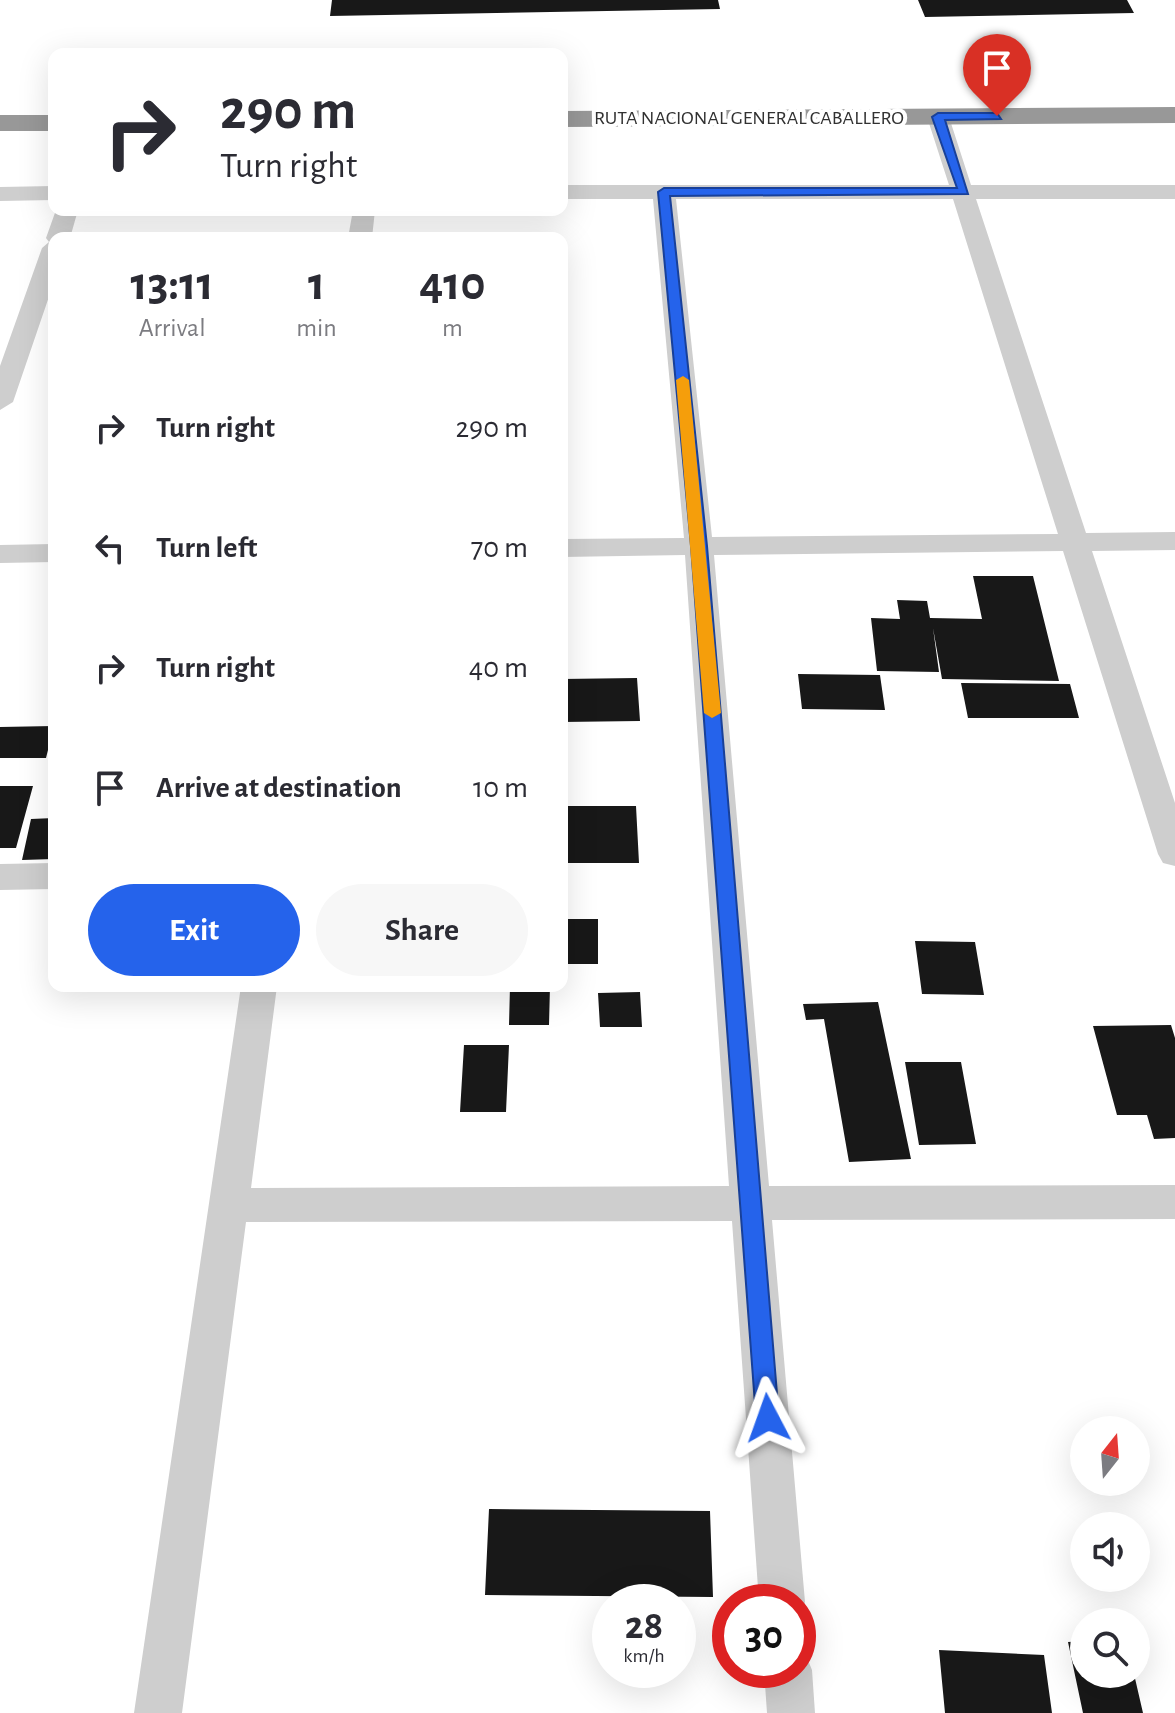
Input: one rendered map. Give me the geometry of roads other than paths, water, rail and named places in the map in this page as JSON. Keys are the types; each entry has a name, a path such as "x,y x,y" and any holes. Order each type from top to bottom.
{"highway":[{"name":"RUTA NACIONAL GENERAL CABALLERO","path":"568,119 1175,115"},
{"path":"0,123 48,123"}],"street":[{"path":"938,117 1175,854"},
{"path":"568,192 1175,192"},
{"path":"664,192 699,546 781,1584"},
{"path":"0,194 48,193"},
{"path":"0,402 48,265"},
{"path":"568,548 1175,541"},
{"path":"0,554 48,553"},
{"path":"0,877 48,876"},
{"path":"158,1713 258,992"},
{"path":"229,1205 1175,1202"},
{"path":"789,1688 791,1713"}]}
